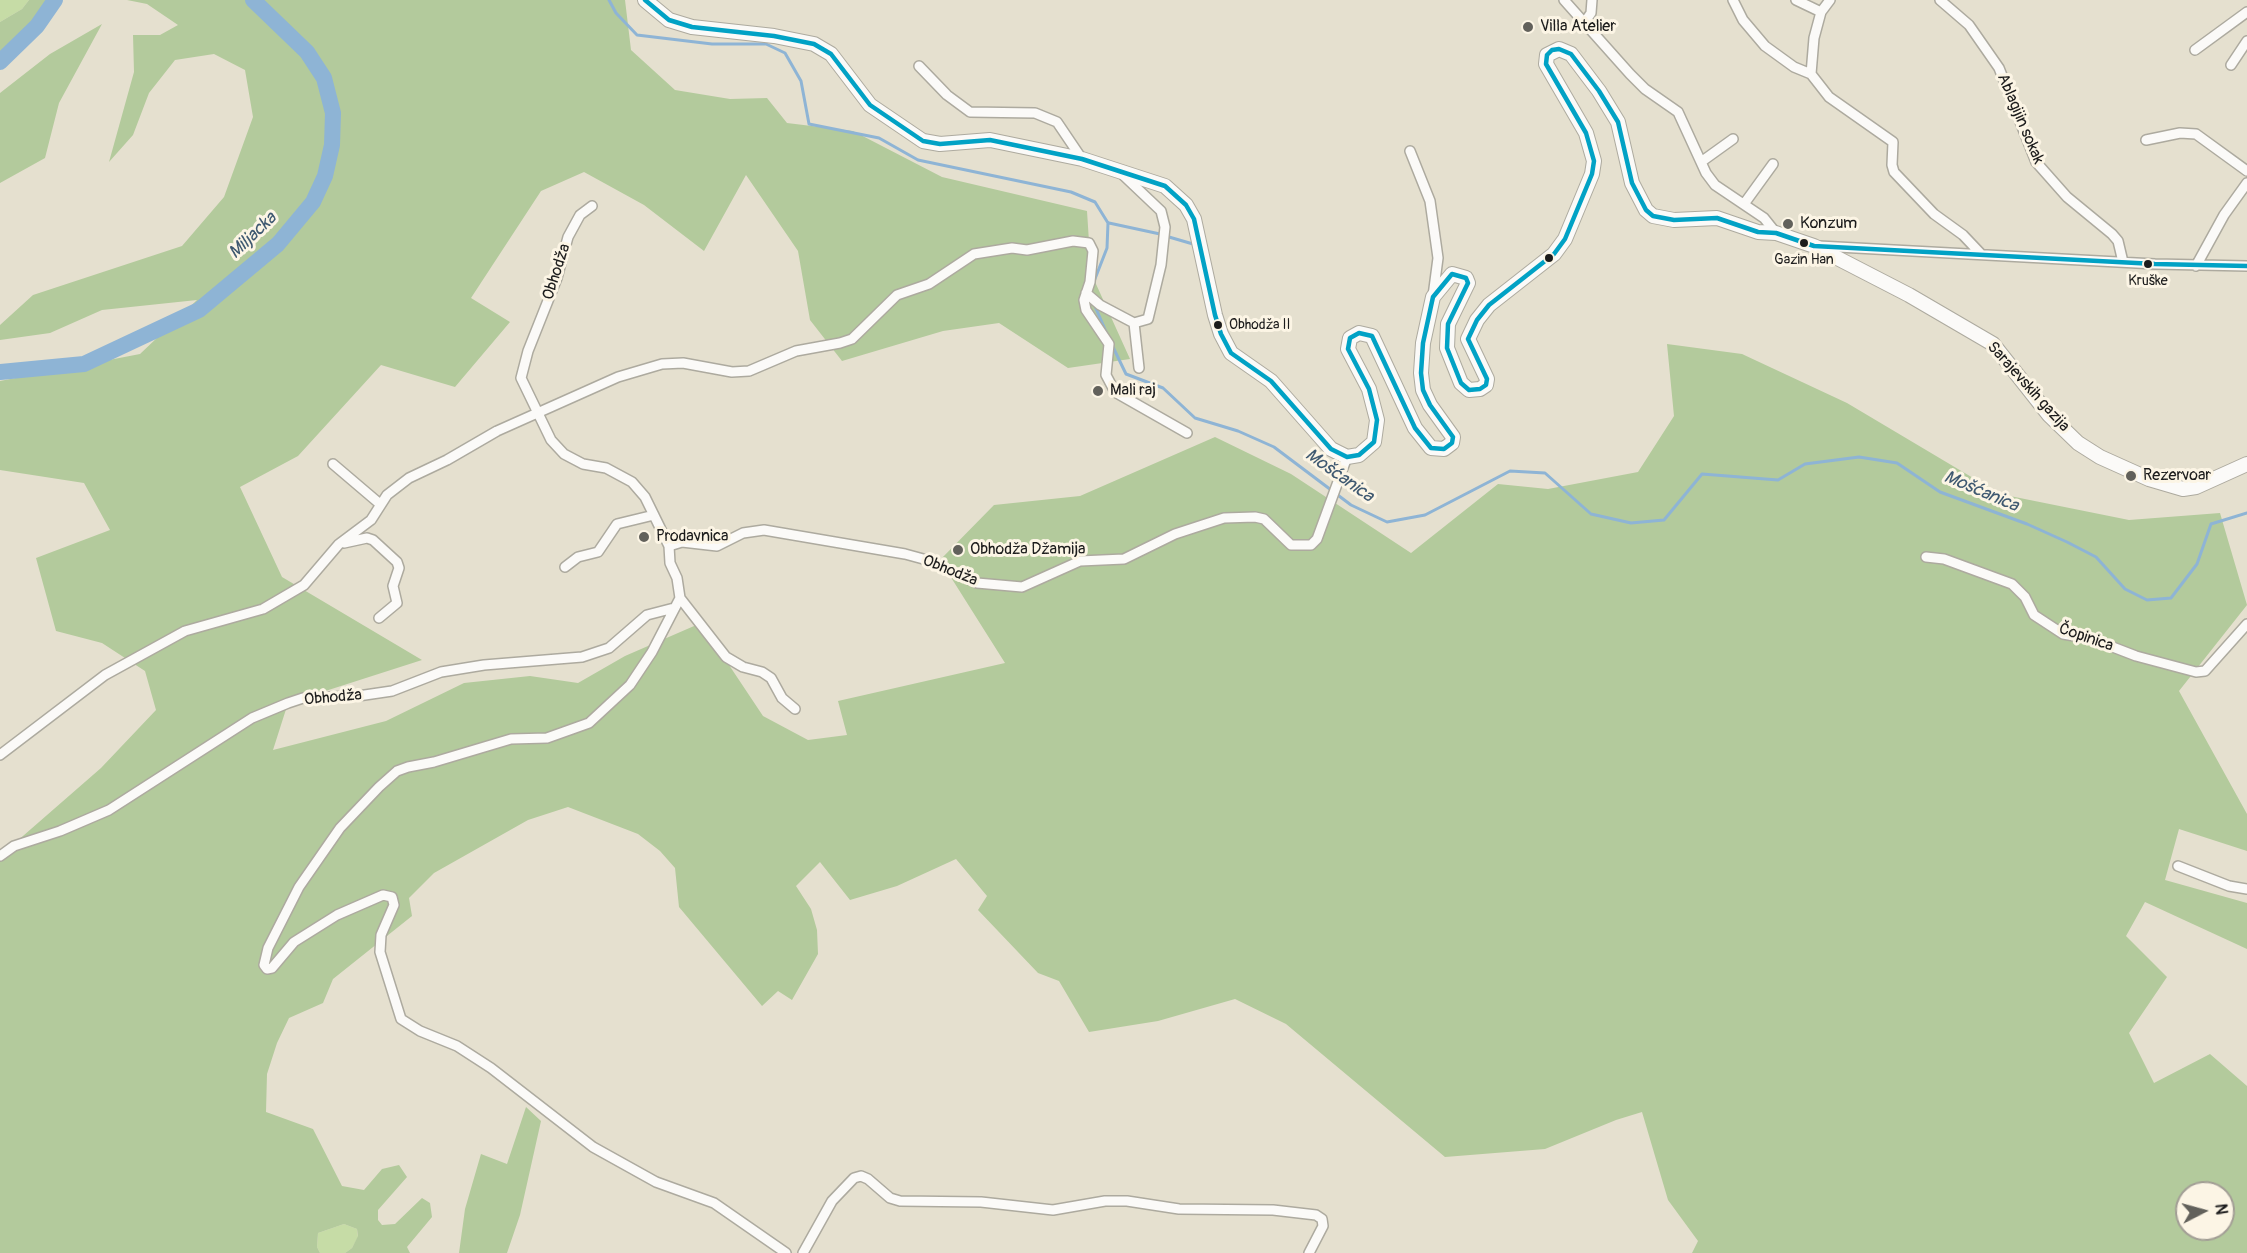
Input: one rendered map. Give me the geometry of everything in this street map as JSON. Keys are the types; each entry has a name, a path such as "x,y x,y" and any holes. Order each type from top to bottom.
{"main road":[{"path":"645,0 669,20 692,27 762,34 814,44 831,54 870,105 923,141 940,144 990,140 1082,159 1165,186 1186,205 1198,235 1215,315 1221,334 1231,353 1271,381 1331,449 1347,457 1365,452 1376,438 1377,420 1374,404 1348,349 1350,338 1359,333 1368,334 1377,344 1415,428 1431,448 1444,449 1452,443 1451,431 1430,405 1423,390 1420,373 1423,343 1433,297 1446,278 1452,274 1466,278 1468,284 1448,324 1447,348 1461,383 1469,390 1480,390 1486,385 1487,379 1468,339 1476,320 1489,305 1554,254 1565,239 1592,174 1594,161 1586,133 1546,64 1547,54 1559,49 1571,54 1599,91 1618,122 1632,183 1646,210 1653,216 1674,220 1717,218 1758,232 1776,233"},
{"name":"Sarajevskih gazija","path":"1776,233 1814,246 1993,344 2049,415 2078,443 2100,457 2148,479 2183,489 2196,487 2247,464"}],"street":[{"path":"1564,0 1645,89 1678,112 1701,162 1715,185 1764,218 1776,233"},
{"path":"1584,23 1591,13 1592,0"},
{"path":"1733,0 1743,20 1766,46 1794,67 1811,74 1828,97 1893,142 1894,172 1934,214 1957,230 1981,254"},
{"path":"1796,0 1821,12"},
{"path":"1811,74 1814,38 1821,12 1830,0"},
{"name":"Ablagijin sokak","path":"1940,0 1969,25 1999,68 2013,98 2030,150 2041,169 2067,197 2112,234 2118,241 2123,262"},
{"path":"2195,50 2247,12"},
{"path":"2231,65 2247,41"},
{"path":"919,66 947,95 970,112 1035,113 1057,122 1082,159"},
{"path":"2146,140 2180,133 2196,134 2247,171"},
{"path":"1701,162 1733,139"},
{"path":"1410,151 1430,201 1438,258 1433,297"},
{"path":"1744,204 1773,164"},
{"path":"1086,293 1100,305 1134,323 1148,319 1161,265 1165,227 1161,211 1115,169"},
{"path":"2196,266 2224,215 2247,183"},
{"name":"Obhodža","path":"592,206 580,215 568,237 557,278 524,363 521,378 551,440 564,454 583,464 606,468 632,482 645,497 669,546 680,598 726,657 743,667 762,672 771,678 782,698 795,709"},
{"path":"0,755 115,670 185,631 263,609 304,585 339,544 371,520 380,504 409,478 538,411 618,377 662,364 683,363 732,372 749,371 796,351 852,339 897,295 929,284 974,254 1012,248 1028,250 1073,241 1089,243 1093,251 1084,300 1086,310 1109,344 1106,375 1115,392 1187,432"},
{"path":"1814,246 2196,266 2247,266"},
{"path":"1134,323 1139,368"},
{"name":"Obhodža","path":"669,546 682,542 717,546 743,533 764,530 905,554 927,560 977,583 1022,587 1080,561 1124,559 1176,534 1224,518 1264,519 1291,545 1311,545 1317,539 1347,457"},
{"path":"333,464 380,504"},
{"path":"565,567 578,557 598,552 617,524 654,514"},
{"path":"339,544 367,538 373,540 397,562 399,568 393,586 397,603 379,618"},
{"name":"Čopinica","path":"1926,557 1944,559 2012,584 2025,597 2034,615 2063,634 2092,639 2136,656 2196,672 2205,671 2247,624"},
{"path":"680,598 652,652 630,685 588,723 547,738 511,739 434,762 408,767 397,771 379,786 340,828 299,887 268,948 264,965 267,969 272,968 294,942 337,915 383,895 392,897 394,905 381,935 380,952 401,1019 420,1031 457,1046 491,1068 593,1148 657,1182 714,1203 786,1253"},
{"name":"Obhodža","path":"0,856 14,846 60,831 109,810 252,718 288,703 303,698 358,696 392,691 441,672 484,665 582,657 609,648 647,615 674,608"},
{"path":"2178,866 2229,886 2247,889"},
{"path":"804,1253 832,1201 854,1178 861,1176 868,1179 890,1198 900,1201 992,1203 1053,1210 1127,1201 1179,1209 1273,1210 1316,1215 1322,1219 1323,1226 1309,1253"}],"green space":[{"path":"0,0 29,0 22,9 0,22"},
{"path":"29,0 57,0 0,54 0,22 22,9"},
{"path":"127,0 625,0 631,50 675,90 730,99 767,98 787,123 853,131 942,177 1087,211 1091,273 1130,359 1068,368 999,323 943,331 842,361 810,320 798,251 746,175 704,251 644,205 584,172 541,191 471,298 510,322 455,387 381,365 298,456 240,487 282,577 422,660 288,703 273,750 386,721 464,683 530,676 578,683 625,656 701,623 763,716 808,740 847,735 838,701 1005,663 940,560 994,505 1080,496 1215,437 1291,474 1411,553 1498,484 1548,489 1638,472 1674,416 1667,344 1742,354 1847,403 2000,494 2129,520 2220,513 2247,605 2179,691 2247,814 2247,851 2179,829 2165,880 2247,903 2247,949 2145,902 2126,936 2167,977 2129,1033 2154,1083 2210,1054 2247,1086 2247,1253 1692,1253 1698,1241 1668,1200 1642,1112 1545,1149 1445,1157 1286,1024 1235,999 1158,1021 1089,1032 1059,981 1038,973 978,910 987,896 956,859 897,886 850,900 820,862 796,886 811,909 817,930 818,954 792,1000 778,991 762,1006 679,907 675,868 660,851 638,834 568,807 528,820 434,873 409,898 412,916 333,979 323,1003 289,1018 277,1043 267,1074 266,1112 313,1129 342,1186 364,1190 382,1169 399,1165 407,1177 378,1210 378,1220 382,1225 395,1224 422,1198 430,1203 432,1217 407,1247 410,1253 345,1253 352,1248 358,1236 357,1229 344,1224 318,1233 317,1247 320,1253 0,1253 0,856 101,768 156,710 145,671 102,643 56,631 36,558 110,530 84,483 0,470 0,381 140,354 197,300 102,310 50,333 0,340 0,325 33,295 182,246 224,197 253,117 245,70 214,54 175,60 149,93 133,135 109,162 134,72 133,35 160,35 178,25 147,4"},
{"path":"102,24 59,103 45,158 0,183 0,93 50,54"},
{"path":"526,1107 541,1121 520,1215 507,1253 459,1253 465,1209 481,1154 507,1164"},
{"path":"344,1224 357,1229 358,1237 352,1248 345,1253 320,1253 317,1247 318,1233"}],"waterway":[{"name":"Miljacka","path":"0,62 37,26 55,0"},
{"name":"Miljacka","path":"0,372 84,364 199,310 278,244 313,202 325,176 332,145 333,113 324,78 307,52 253,0"},
{"name":"Mošćanica","path":"609,0 616,13 637,35 712,44 766,44 785,53 801,81 809,124 879,138 918,160 1071,192 1095,202 1108,223 1107,248 1093,284"},
{"path":"1109,223 1160,234"},
{"path":"1169,237 1193,244"},
{"name":"Mošćanica","path":"1094,304 1107,334"},
{"name":"Mošćanica","path":"1112,345 1126,374 1163,388 1195,418 1238,431 1274,447 1351,505 1387,522 1425,515 1510,471 1545,473 1591,514 1631,523 1664,520 1702,474 1778,480 1805,464 1859,457 1897,463 1940,492 2027,524 2067,542 2096,557 2125,589 2147,600 2171,598 2197,564 2211,524 2247,513"}],"transit line":[{"path":"645,0 669,20 692,27 774,36 814,44 831,54 870,105 923,141 940,144 990,140 1082,159 1165,186 1186,205 1194,219 1215,315 1221,334 1231,353 1271,381 1331,449 1347,457 1359,455 1374,442 1377,420 1369,389 1348,349 1350,338 1359,333 1372,336 1415,428 1431,448 1444,449 1452,443 1453,437 1430,405 1423,390 1421,373 1423,343 1433,297 1452,274 1466,278 1468,283 1448,324 1447,348 1461,383 1469,390 1480,389 1486,385 1487,379 1468,339 1477,320 1489,305 1554,254 1565,239 1592,174 1594,161 1586,133 1546,64 1547,55 1552,50 1559,49 1571,54 1599,91 1618,122 1632,183 1646,210 1653,216 1674,220 1717,218 1758,232 1776,233 1814,246 2155,264 2247,266"}],"place":[{"name":"Villa Atelier","path":"1528,27"},
{"name":"Konzum","path":"1788,224"},
{"name":"Gazin Han","path":"1804,243"},
{"name":"Kruške","path":"2148,264"},
{"name":"Obhodža II","path":"1218,325"},
{"name":"Mali raj","path":"1098,391"},
{"name":"Rezervoar","path":"2131,476"},
{"name":"Prodavnica","path":"644,537"},
{"name":"Obhodža Džamija","path":"958,550"}]}
